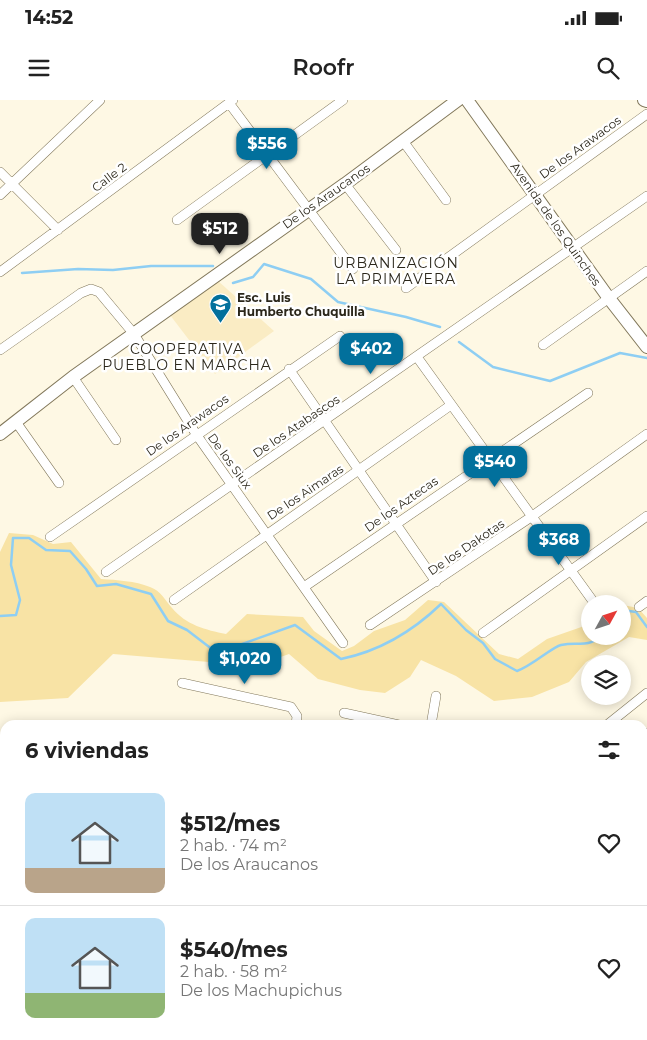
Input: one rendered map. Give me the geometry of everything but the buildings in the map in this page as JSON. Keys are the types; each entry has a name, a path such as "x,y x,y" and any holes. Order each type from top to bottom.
{"street":[{"path":"0,195 100,100"},
{"path":"177,220 343,100"},
{"name":"De los Araucanos","path":"0,434 73,377 345,184 458,100"},
{"name":"Avenida de los Quinches","path":"467,100 608,297 647,346"},
{"path":"227,102 310,208 353,269"},
{"name":"Calle 2","path":"0,272 227,102"},
{"name":"De los Arawacos","path":"406,288 647,114"},
{"path":"403,141 446,200"},
{"path":"0,172 58,230"},
{"path":"345,184 396,250"},
{"name":"De los Atabascos","path":"106,572 417,358 573,246 647,196"},
{"path":"543,345 647,271"},
{"name":"De los Siux","path":"0,350 80,293 91,289 99,292 134,334 196,434 343,643"},
{"name":"De los Arawacos","path":"50,537 289,369 340,336"},
{"path":"417,358 588,595"},
{"path":"289,369 436,582"},
{"path":"73,377 116,440"},
{"name":"De los Aztecas","path":"304,587 489,458 588,392"},
{"name":"De los Aimaras","path":"174,600 451,405"},
{"path":"16,422 59,482"},
{"name":"De los Dakotas","path":"370,625 531,517 647,434"},
{"path":"483,633 647,516"},
{"path":"182,684 291,707 296,710 297,720"},
{"path":"613,720 647,693"},
{"path":"432,720 436,696"},
{"path":"344,713 376,720"}],"shaded area":[{"name":"Esc. Luis Humberto Chuquilla","path":"217,280 274,331 215,374 170,315"},
{"path":"9,533 33,535 53,544 71,542 101,579 120,580 150,587 160,593 178,614 190,623 226,634 247,614 303,617 314,631 342,651 354,646 374,631 405,620 428,600 444,602 499,654 518,659 547,639 581,627 581,645 615,645 598,655 581,655 581,668 569,682 532,697 494,701 456,676 421,660 410,677 385,693 360,690 318,679 289,654 244,670 209,662 113,654 68,698 0,702 0,552"},
{"path":"631,607 638,608 647,618 647,640 631,637"}],"waterway":[{"path":"233,283 253,277 264,264 311,279 338,302 406,317 440,327"},
{"path":"22,273 78,269 113,270 151,266 213,266"},
{"path":"459,342 493,367 550,381 620,353 647,358"},
{"path":"0,616 16,615 20,600 11,565 13,538 29,538 46,550 70,551 86,569 97,586 116,584 151,594 168,621 187,630 217,653 295,625 341,659 369,651 395,639 419,623 441,604 466,630 483,643 495,659 517,671 557,646 581,644"},
{"path":"631,611 636,612 647,627"}],"place":[{"name":"Esc. Luis Humberto Chuquilla","path":"221,323"}],"district":[{"name":"URBANIZACIÓN LA PRIMAVERA","path":"396,272"},
{"name":"COOPERATIVA PUEBLO EN MARCHA","path":"187,358"}]}
